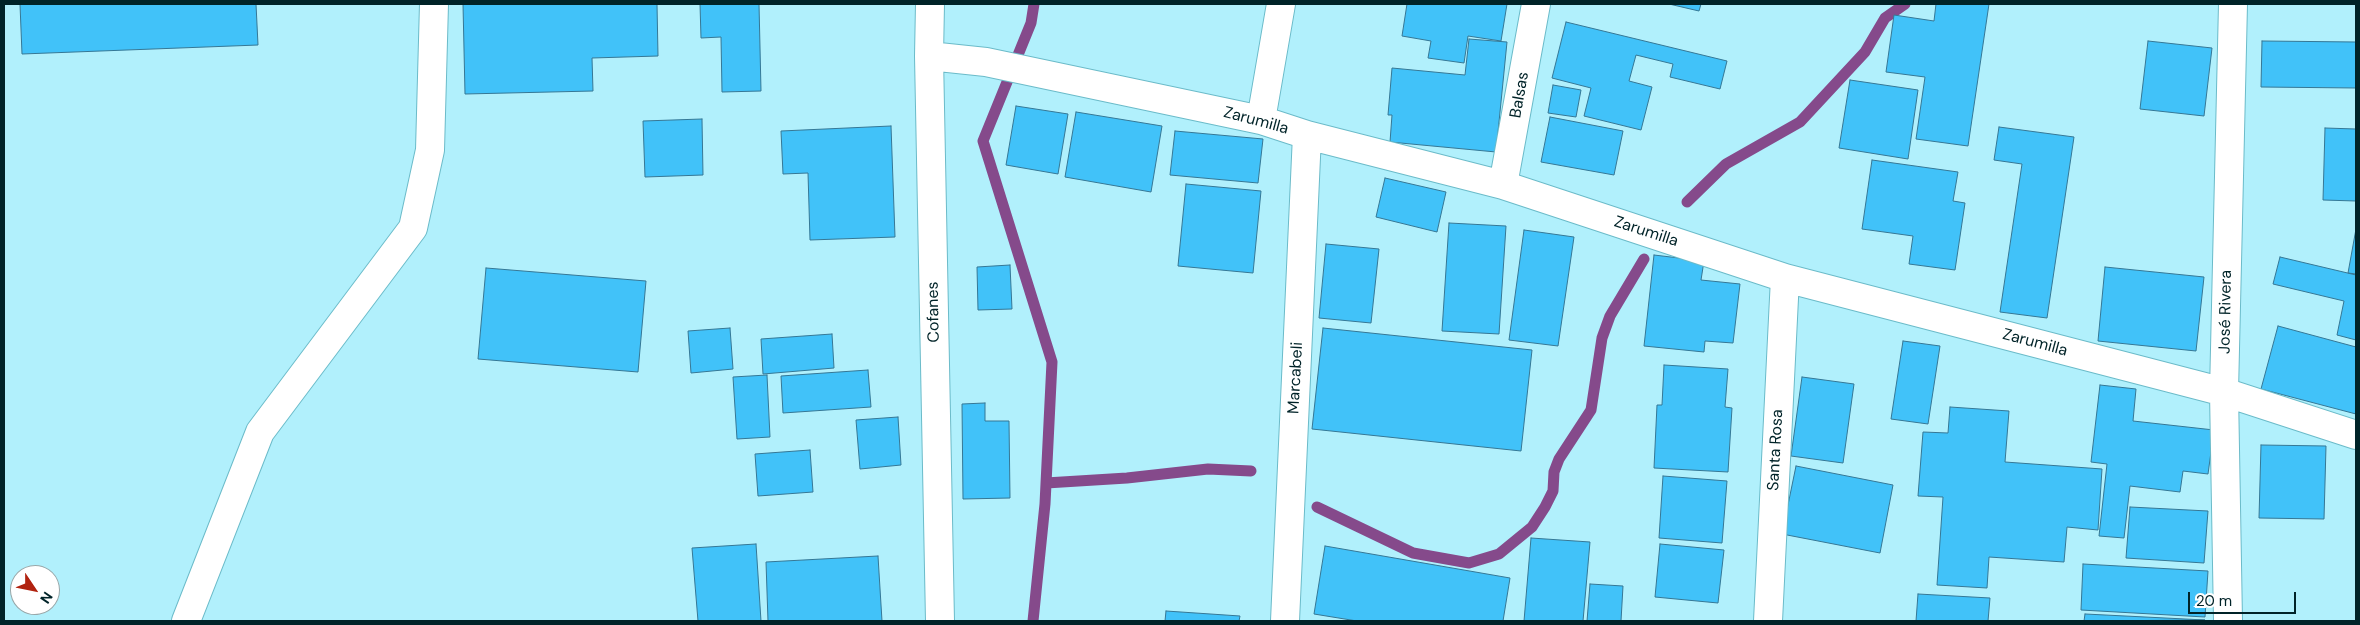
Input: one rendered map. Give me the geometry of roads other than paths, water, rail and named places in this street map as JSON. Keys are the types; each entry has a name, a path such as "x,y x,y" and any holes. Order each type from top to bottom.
{"street":[{"path":"186,621 260,432 413,228 430,150 434,4"},
{"name":"Cofanes","path":"930,4 929,56 940,621"},
{"path":"1261,120 1281,4"},
{"name":"Balsas","path":"1503,185 1536,4"},
{"name":"José Rivera","path":"2228,621 2224,392 2233,4"},
{"name":"Zarumilla","path":"929,56 986,62 1261,120 1307,135 1503,185 1785,278 2224,392 2356,434"},
{"name":"Marcabeli","path":"1284,621 1307,135"},
{"name":"Santa Rosa","path":"1768,621 1785,278"}],"waterway":[{"path":"1033,621 1045,504 1052,362 983,141 1031,23 1034,4"},
{"path":"1687,202 1726,164 1800,122 1865,52 1885,18 1905,4"},
{"path":"1317,507 1413,553 1469,563 1499,554 1532,527 1553,491 1554,472 1559,459 1591,410 1602,338 1610,316 1644,259"},
{"path":"1046,483 1127,478 1208,469 1251,471"}]}
